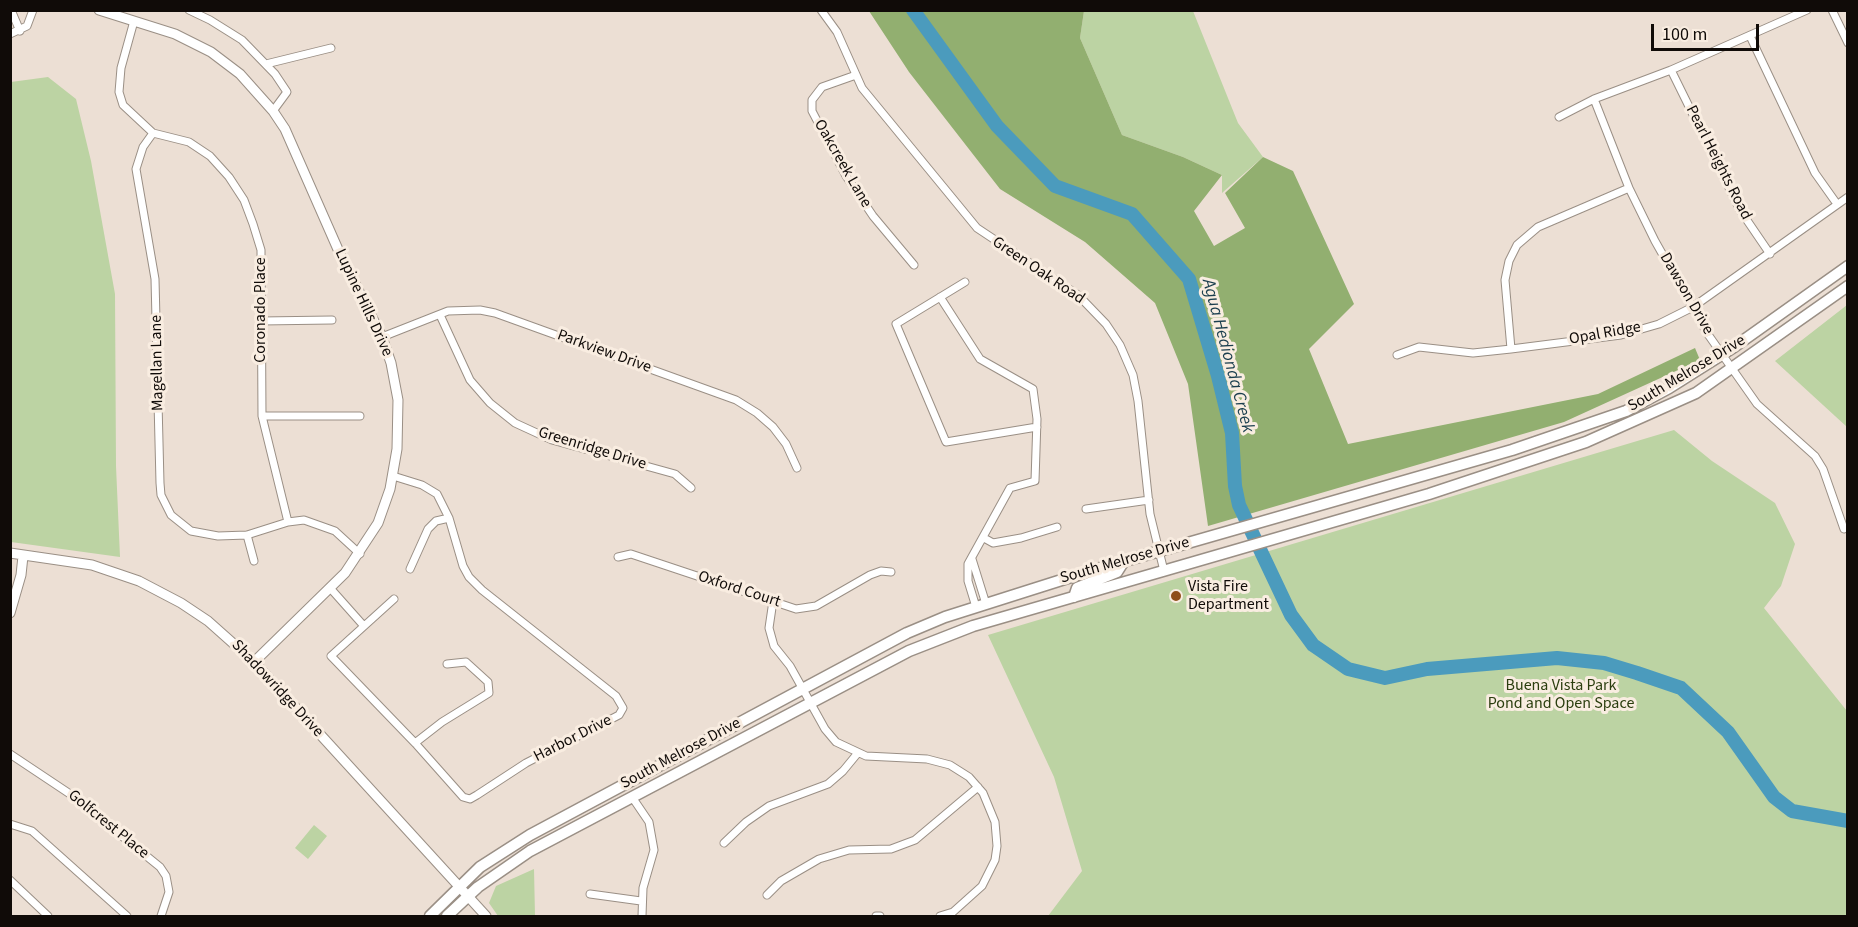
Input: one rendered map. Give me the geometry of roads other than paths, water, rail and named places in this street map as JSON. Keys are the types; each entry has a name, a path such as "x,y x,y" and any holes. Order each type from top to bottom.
{"main road":[{"name":"South Melrose Drive","path":"430,916 458,886 480,867 530,835 907,633 981,606 1124,561 1512,450 1626,411 1669,388 1723,354 1848,266"},
{"name":"South Melrose Drive","path":"447,916 467,897 530,851 809,703 941,637 1429,494 1586,442 1696,393 1734,369 1848,286"},
{"path":"1074,597 1081,585 1117,572 1124,561"}],"street":[{"path":"11,10 20,31"},
{"path":"10,34 27,26 33,10"},
{"name":"Lupine Hills Drive","path":"99,10 175,34 211,51 240,74 273,111 285,129 340,254 382,337 399,400 397,449 393,476 378,523 360,554 331,589 254,662"},
{"path":"189,10 242,40 266,64 286,92 273,111"},
{"name":"Green Oak Road","path":"821,10 837,32 862,88 977,228 1078,294 1106,324 1120,345 1133,375 1149,500 1164,571"},
{"path":"1559,117 1594,99 1671,70 1807,10"},
{"path":"1832,10 1848,43"},
{"name":"Coronado Place","path":"134,21 121,68 119,92 123,105 153,133 189,142 210,156 229,177 244,200 261,250 262,417 288,522"},
{"path":"1750,36 1815,173 1837,204"},
{"path":"266,64 331,48"},
{"name":"Pearl Heights Road","path":"1671,70 1740,210 1770,254"},
{"name":"Oakcreek Lane","path":"856,75 822,87 812,100 812,111 846,176 873,216 914,266"},
{"name":"Dawson Drive","path":"1594,99 1629,188 1655,241 1707,333 1757,404 1815,456 1823,469 1844,529"},
{"name":"Magellan Lane","path":"153,133 143,147 136,169 155,279 161,495 171,515 191,531 218,536 247,535 288,522 304,520 335,531 360,554"},
{"path":"1511,349 1505,280 1509,261 1517,245 1538,226 1629,188"},
{"name":"Opal Ridge","path":"1397,355 1419,347 1473,353 1511,349 1621,335 1659,324 1693,307 1848,197"},
{"path":"964,282 896,324 946,442 1037,427"},
{"path":"940,297 980,360 1033,389 1037,427 1035,481 1010,488 972,559 981,606"},
{"name":"Parkview Drive","path":"382,337 440,315 465,309 495,313 736,400 757,413 773,427 786,444 797,468"},
{"name":"Greenridge Drive","path":"440,315 470,380 490,403 515,423 552,440 675,474 692,488"},
{"path":"261,321 332,320"},
{"path":"262,417 360,416"},
{"name":"Harbor Drive","path":"393,476 422,484 438,494 449,518 463,566 469,577 482,590 616,696 624,708 619,716 526,763 470,799 463,797 415,743 331,656 394,599"},
{"path":"1086,509 1149,500"},
{"path":"410,569 428,529 436,521 449,518"},
{"path":"984,538 993,543 1021,538 1057,527"},
{"path":"247,535 254,561"},
{"name":"Shadowridge Drive","path":"10,553 92,565 139,581 181,603 208,621 254,662 486,916"},
{"name":"Oxford Court","path":"618,557 631,554 796,609 816,606 870,574 881,571 891,572"},
{"path":"10,613 21,575 23,556"},
{"path":"331,589 363,625"},
{"path":"773,601 769,628 774,646 790,666 809,703 836,742 857,754 927,759 950,765 978,787 991,808 995,822 995,860 982,886 953,912 940,916"},
{"path":"415,743 442,722 489,693 488,682 466,662 447,663"},
{"name":"Golfcrest Place","path":"10,754 70,794 160,867 166,876 169,892 161,916"},
{"path":"724,843 746,822 769,806 828,784 857,754"},
{"path":"767,895 781,881 819,859 849,850 891,849 915,840 978,787"},
{"path":"632,797 649,822 652,832 653,861 641,901 642,916"},
{"path":"10,824 32,831 127,916"},
{"path":"10,880 48,916"},
{"path":"591,894 641,901"}],"waterway":[{"name":"Agua Hedionda Creek","path":"913,10 997,126 1055,186 1132,214 1189,279 1218,376 1232,433 1235,486 1239,505 1291,615 1313,645 1348,669 1385,678 1427,669 1557,658 1604,663 1637,673 1681,688 1728,732 1774,797 1792,811 1848,821"}],"place":[{"name":"Vista Fire Department","path":"1176,596"}],"park label":[{"name":"Buena Vista Park Pond and Open Space","path":"1561,695"}]}
